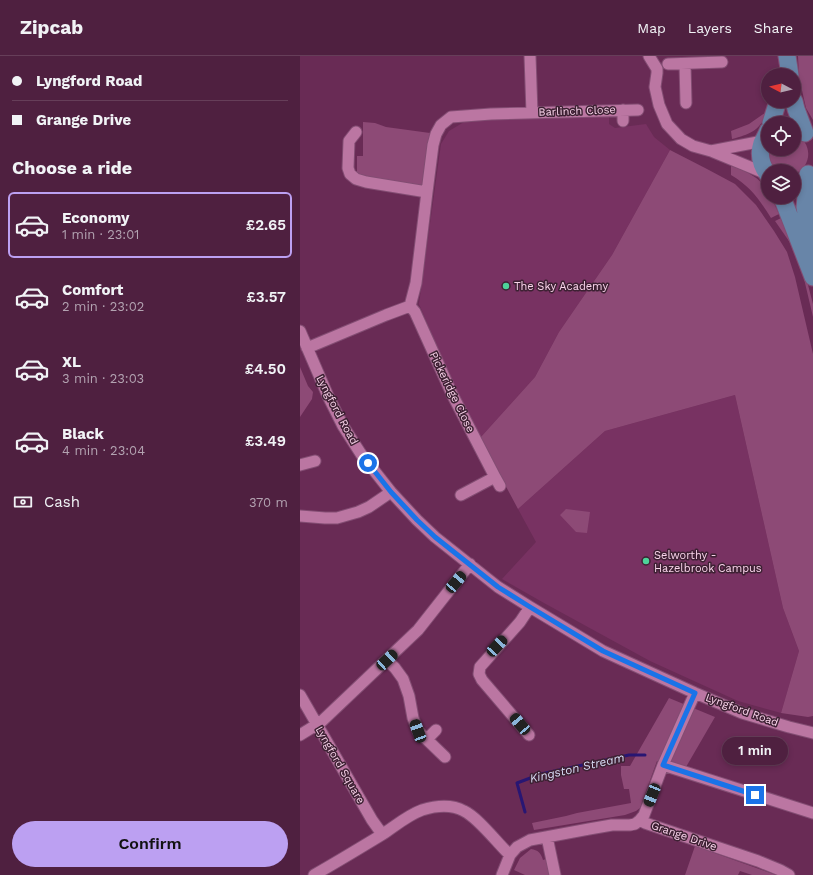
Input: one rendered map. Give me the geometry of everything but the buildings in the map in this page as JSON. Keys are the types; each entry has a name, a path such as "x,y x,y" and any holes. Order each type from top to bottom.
{"main road":[{"path":"782,68 783,56"},
{"path":"787,56 789,68"},
{"path":"796,108 807,135"},
{"path":"761,148 760,158 761,164"},
{"path":"805,174 805,209 813,255"},
{"path":"785,204 813,277"}],"street":[{"name":"Barlinch Close","path":"530,56 532,113"},
{"path":"649,56 657,69 655,87 659,105 667,124 681,140 693,146 710,151 761,171"},
{"path":"668,64 685,64 717,60"},
{"path":"685,64 686,103"},
{"name":"Barlinch Close","path":"623,110 623,122"},
{"name":"Barlinch Close","path":"427,192 433,145 436,134 441,125 451,117 491,114 638,110"},
{"path":"307,348 410,306 416,283 427,192 366,182 356,179 350,174 348,168 349,141 356,132"},
{"path":"710,151 761,136"},
{"name":"Pickeridge Close","path":"410,306 415,312 452,394 497,482 461,496"},
{"name":"Lyngford Road","path":"300,331 328,396 343,426 360,454 391,492 417,520 435,537 498,587 603,651 742,713 813,733"},
{"path":"300,464 315,461"},
{"path":"300,516 337,518 369,507 391,492"},
{"path":"300,735 317,725 340,705 418,630 470,564"},
{"path":"530,607 520,622 480,667 479,674 482,680 530,735"},
{"path":"387,660 395,668 410,696 413,718 418,731 445,757"},
{"path":"640,820 644,815 663,765 695,693"},
{"name":"Lyngford Square","path":"300,695 372,820 382,834"},
{"path":"427,740 436,730"},
{"path":"663,765 813,813"},
{"path":"314,875 404,820 420,811 433,807 456,808 465,811 473,817 510,855 502,875"},
{"name":"Grange Drive","path":"510,855 517,847 530,840 589,829 630,825 635,824 640,820 758,861 789,875"},
{"path":"547,837 555,875"}],"shaded area":[{"path":"798,56 813,56 813,120 806,108 801,86 801,68 799,68"},
{"path":"769,110 766,116 761,116 761,123 755,130 746,135 732,139 731,131 749,124"},
{"name":"The Sky Academy","path":"609,116 609,124 615,128 646,124 654,137 670,150 612,255 559,332 535,377 480,438 449,375 419,304 441,144 449,131 464,122 528,117"},
{"path":"363,122 375,123 386,127 430,133 422,185 418,186 364,177 357,173 357,156 363,156"},
{"path":"801,138 805,142 808,154 805,166 801,170 801,164 770,164 768,156 801,156"},
{"path":"670,150 735,184 756,205 787,252 795,277 813,354 813,716 808,717 781,713 799,651 783,608 735,395 605,431 518,509 480,438 535,377 559,332 612,255"},
{"path":"731,166 749,173 760,181 761,204 744,184 731,175"},
{"path":"761,204 774,204 779,214 771,218"},
{"path":"781,218 786,226 803,266 813,304 813,317 801,266 791,244 775,221"},
{"path":"300,367 308,386 313,392 312,399 300,417"},
{"name":"Selworthy - Hazelbrook Campus","path":"735,395 783,608 799,651 781,713 738,701 650,661 502,579 536,542 518,509 605,431"},
{"path":"566,509 590,512 587,533 576,532 560,515"},
{"path":"669,698 715,717 686,767 657,761 640,808 636,811 625,815 534,830 532,823 631,803 629,789 624,789 621,766 630,766"},
{"path":"695,846 776,875 752,875 740,871 738,875 685,875"},
{"path":"531,849 539,852 543,860 546,859 551,875 525,875 514,870 520,858"}],"waterway":[{"name":"Kingston Stream","path":"525,812 517,783 541,774 629,755 645,755"}],"place":[{"name":"The Sky Academy","path":"506,286"},
{"name":"Selworthy - Hazelbrook Campus","path":"646,561"}],"route":[{"path":"368,463 391,492 417,520 435,537 498,587 603,651 695,693 663,765 755,795"}]}
